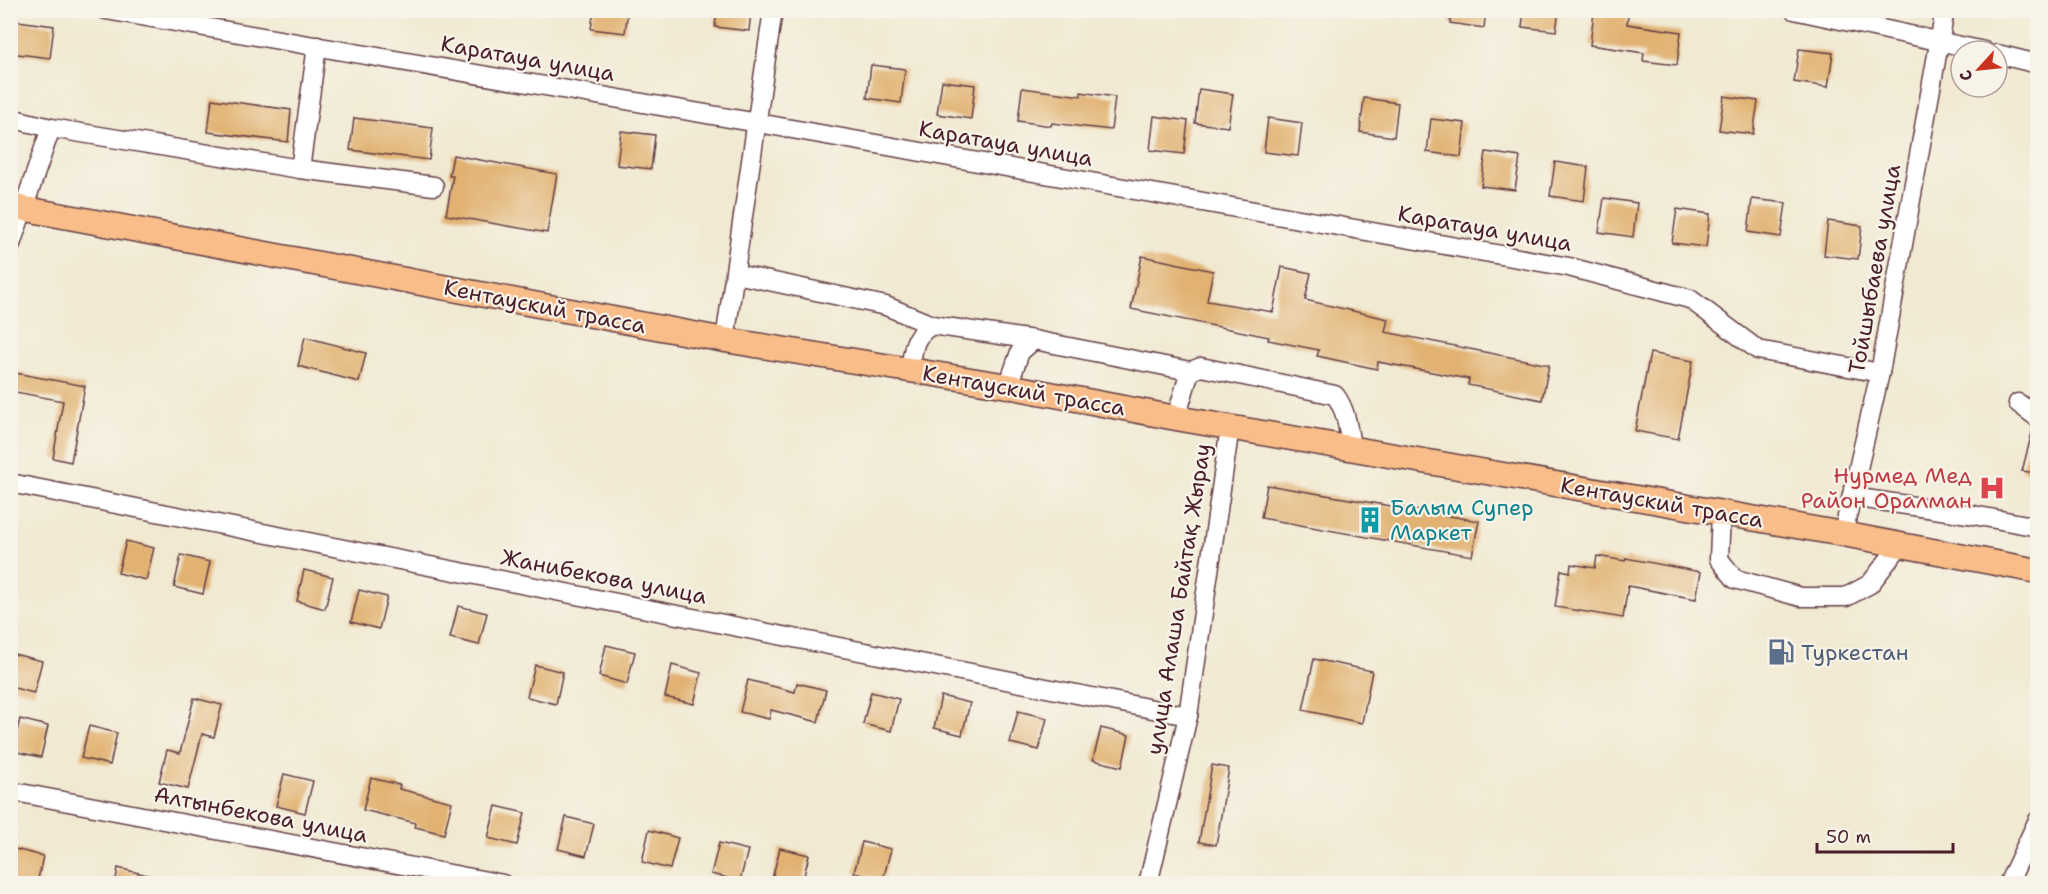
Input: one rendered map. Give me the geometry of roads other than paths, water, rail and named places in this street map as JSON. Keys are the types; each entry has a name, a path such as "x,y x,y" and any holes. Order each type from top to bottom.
{"main road":[{"name":"Кентауский трасса","path":"17,208 725,340 1008,386 1176,418 1843,534 2037,571"}],"street":[{"name":"Каратауа улица","path":"106,10 1569,267 1690,299 1758,350 1880,373"},
{"path":"725,340 773,10"},
{"path":"1794,10 1949,42"},
{"name":"Тойшыбаева улица","path":"1843,534 1880,373 1945,10"},
{"path":"300,169 317,46"},
{"path":"2009,57 2037,64"},
{"path":"10,118 51,128 300,169 435,186"},
{"path":"10,247 17,208 51,128"},
{"path":"736,274 886,306 932,325 1034,340 1190,371 1201,367 1335,395 1346,415 1351,447"},
{"path":"910,369 915,340 921,332 932,325"},
{"path":"1008,386 1020,352 1034,340"},
{"path":"1176,418 1190,371"},
{"path":"2018,403 2037,418"},
{"name":"улица Алаша Байтақ Жырау","path":"1148,884 1188,716 1230,427"},
{"name":"Жанибекова улица","path":"10,483 1188,716"},
{"path":"1852,497 1968,514 2037,528"},
{"path":"1721,513 1719,559 1735,579 1801,597 1846,597 1870,584 1900,545"},
{"name":"Алтынбекова улица","path":"10,791 503,884"},
{"path":"2008,884 2037,820"}],"place":[{"name":"Нурмед Мед Район Оралман","path":"1992,488"},
{"name":"Балым Супер Маркет","path":"1370,520"},
{"name":"Туркестан","path":"1781,652"}]}
